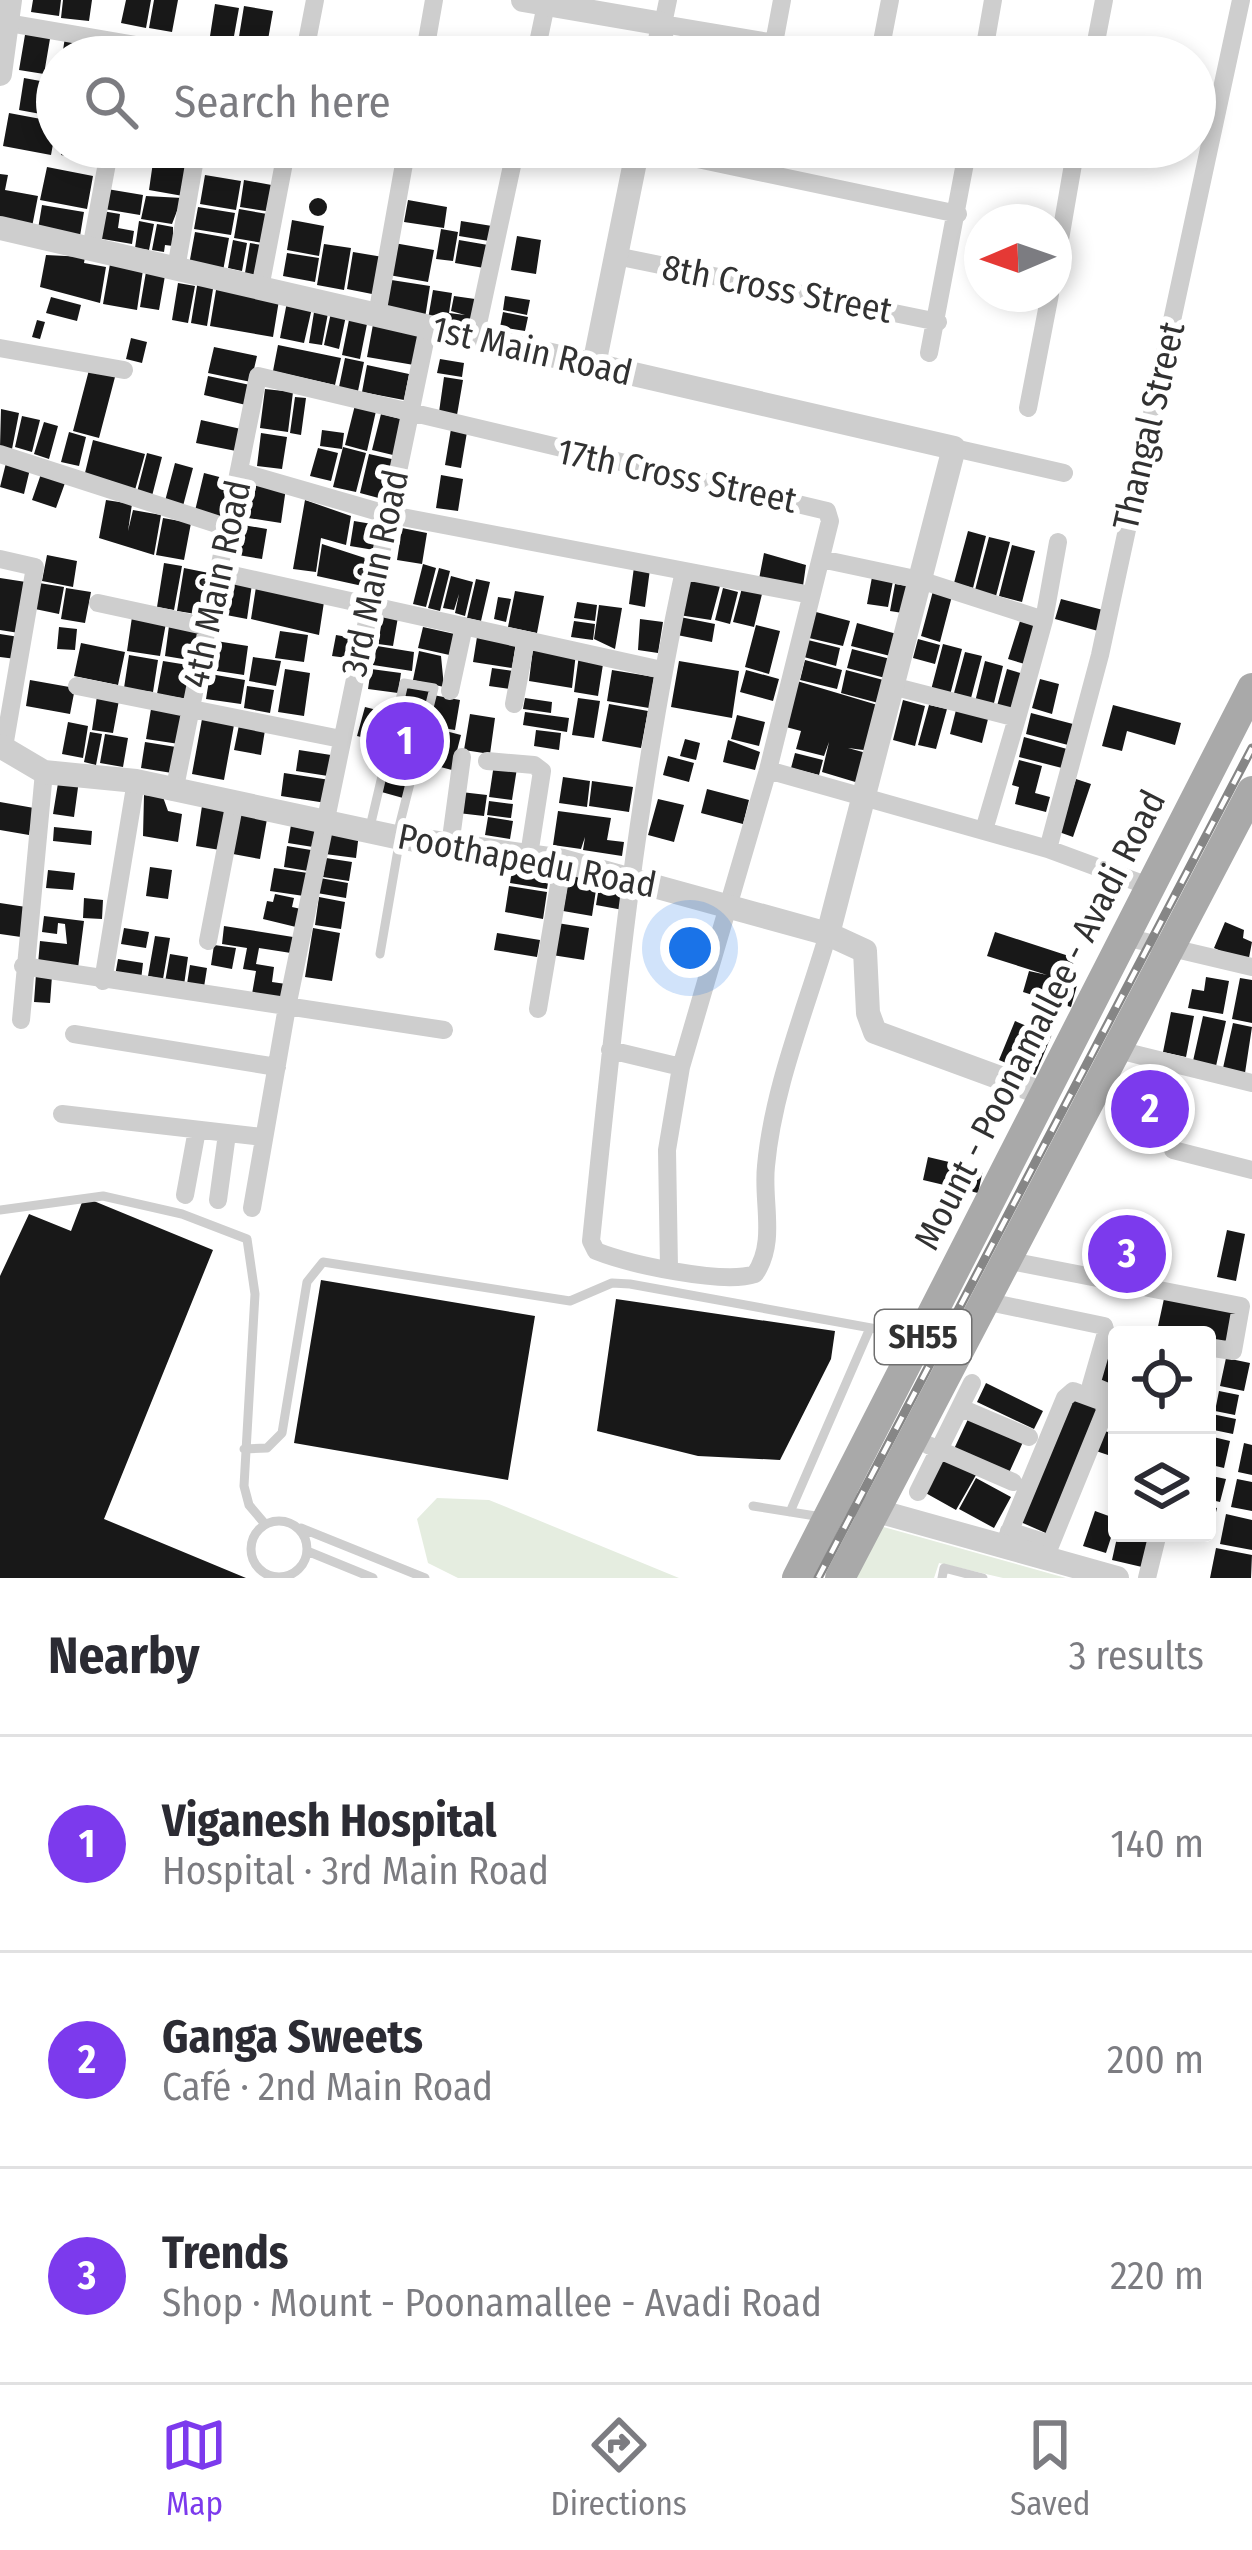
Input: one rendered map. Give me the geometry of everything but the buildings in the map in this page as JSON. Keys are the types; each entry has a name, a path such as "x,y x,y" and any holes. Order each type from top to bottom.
{"main road":[{"name":"Mount - Poonamallee - Avadi Road","path":"796,1578 1252,688"},
{"name":"SH55","path":"840,1578 874,1512 926,1444 984,1300 1252,790"},
{"path":"1013,1156 1048,1176"}],"street":[{"path":"308,36 315,0"},
{"path":"428,36 434,0"},
{"path":"775,36 782,0"},
{"path":"883,36 890,0"},
{"path":"987,36 993,0"},
{"path":"1097,36 1104,0"},
{"name":"Thangal Street","path":"1216,116 1241,0"},
{"path":"536,36 538,1 666,12 750,36"},
{"path":"0,74 9,12 85,36"},
{"path":"91,249 106,168"},
{"path":"176,268 193,168"},
{"path":"260,288 283,168"},
{"path":"376,315 403,168"},
{"path":"475,338 511,168"},
{"path":"594,365 635,168"},
{"path":"740,168 958,214"},
{"path":"929,353 965,168"},
{"path":"1066,204 1072,168"},
{"name":"Thangal Street","path":"1048,849 1100,655 1205,168"},
{"name":"1st Main Road","path":"0,228 1064,473"},
{"name":"8th Cross Street","path":"616,256 938,322"},
{"path":"1028,408 1047,312"},
{"name":"3rd Main Road","path":"252,1208 286,1007 428,327"},
{"path":"0,348 124,370"},
{"name":"4th Main Road","path":"174,792 258,376 409,415"},
{"name":"17th Cross Street","path":"409,415 820,508 830,521 768,770 681,1067 667,1150 669,1268"},
{"path":"684,571 662,670 632,876 591,1241 602,1254 742,1278 762,1263 770,1147 954,448"},
{"path":"0,454 230,529"},
{"path":"241,472 386,514 811,595"},
{"path":"984,830 1044,620 1058,542"},
{"path":"0,559 35,567 2,747"},
{"path":"821,559 920,580 1044,620"},
{"path":"219,572 662,670"},
{"path":"98,604 209,627"},
{"path":"450,691 464,626"},
{"path":"514,704 526,640"},
{"path":"77,686 341,739"},
{"path":"892,686 1017,718"},
{"name":"Poothapedu Road","path":"2,747 44,772 136,782 451,847 563,861 632,876 828,934 865,951 868,1013 875,1032 1043,1094"},
{"path":"451,847 462,757"},
{"path":"487,761 534,765 542,771 529,855"},
{"path":"768,770 1048,849 1151,886"},
{"path":"21,1020 44,772"},
{"path":"103,981 136,782"},
{"path":"208,941 235,801"},
{"path":"538,1009 563,861"},
{"path":"1125,938 1252,968"},
{"path":"23,966 443,1030"},
{"path":"74,1034 277,1067"},
{"path":"1114,1049 1252,1083"},
{"path":"610,1051 681,1067"},
{"path":"62,1114 263,1137"},
{"path":"184,1195 197,1130"},
{"path":"218,1200 227,1134"},
{"path":"1173,1150 1252,1169"},
{"path":"1005,1260 1241,1306 1233,1352 1216,1349"},
{"path":"984,1300 1103,1326 1091,1385 1108,1392"},
{"path":"918,1492 926,1444 961,1408 972,1383"},
{"path":"1006,1539 1064,1398 1073,1391 1103,1402 1105,1411 1047,1551"},
{"path":"961,1408 1029,1437"},
{"path":"926,1444 1013,1482"},
{"path":"832,1509 874,1512 1006,1539 1117,1578"},
{"path":"1147,1578 1156,1542"}],"lane":[{"path":"370,832 407,681 434,688 398,837 380,954"},
{"path":"0,1210 104,1196 199,1219 247,1239 255,1294 244,1449 249,1505 265,1525"},
{"path":"244,1449 267,1448 282,1432 309,1276 323,1262 570,1300 584,1300 612,1283 630,1285 923,1337"},
{"path":"790,1512 870,1328"},
{"path":"753,1506 790,1512 832,1509"},
{"path":"307,1551 298,1573 284,1578 258,1569 251,1542 265,1525 278,1520 425,1578"},
{"path":"296,1526 307,1551 373,1578"},
{"path":"942,1578 944,1568 982,1578"}],"shaded area":[{"path":"437,1498 489,1500 679,1578 458,1578 428,1563 417,1519"},
{"path":"880,1526 1066,1578 1003,1578 939,1563 934,1578 853,1578"}],"railway":[{"path":"818,1578 1252,748"}],"place":[{"name":"Viganesh Hospital","path":"405,741"},
{"name":"Ganga Sweets","path":"1150,1109"},
{"name":"Trends","path":"1127,1254"}]}
